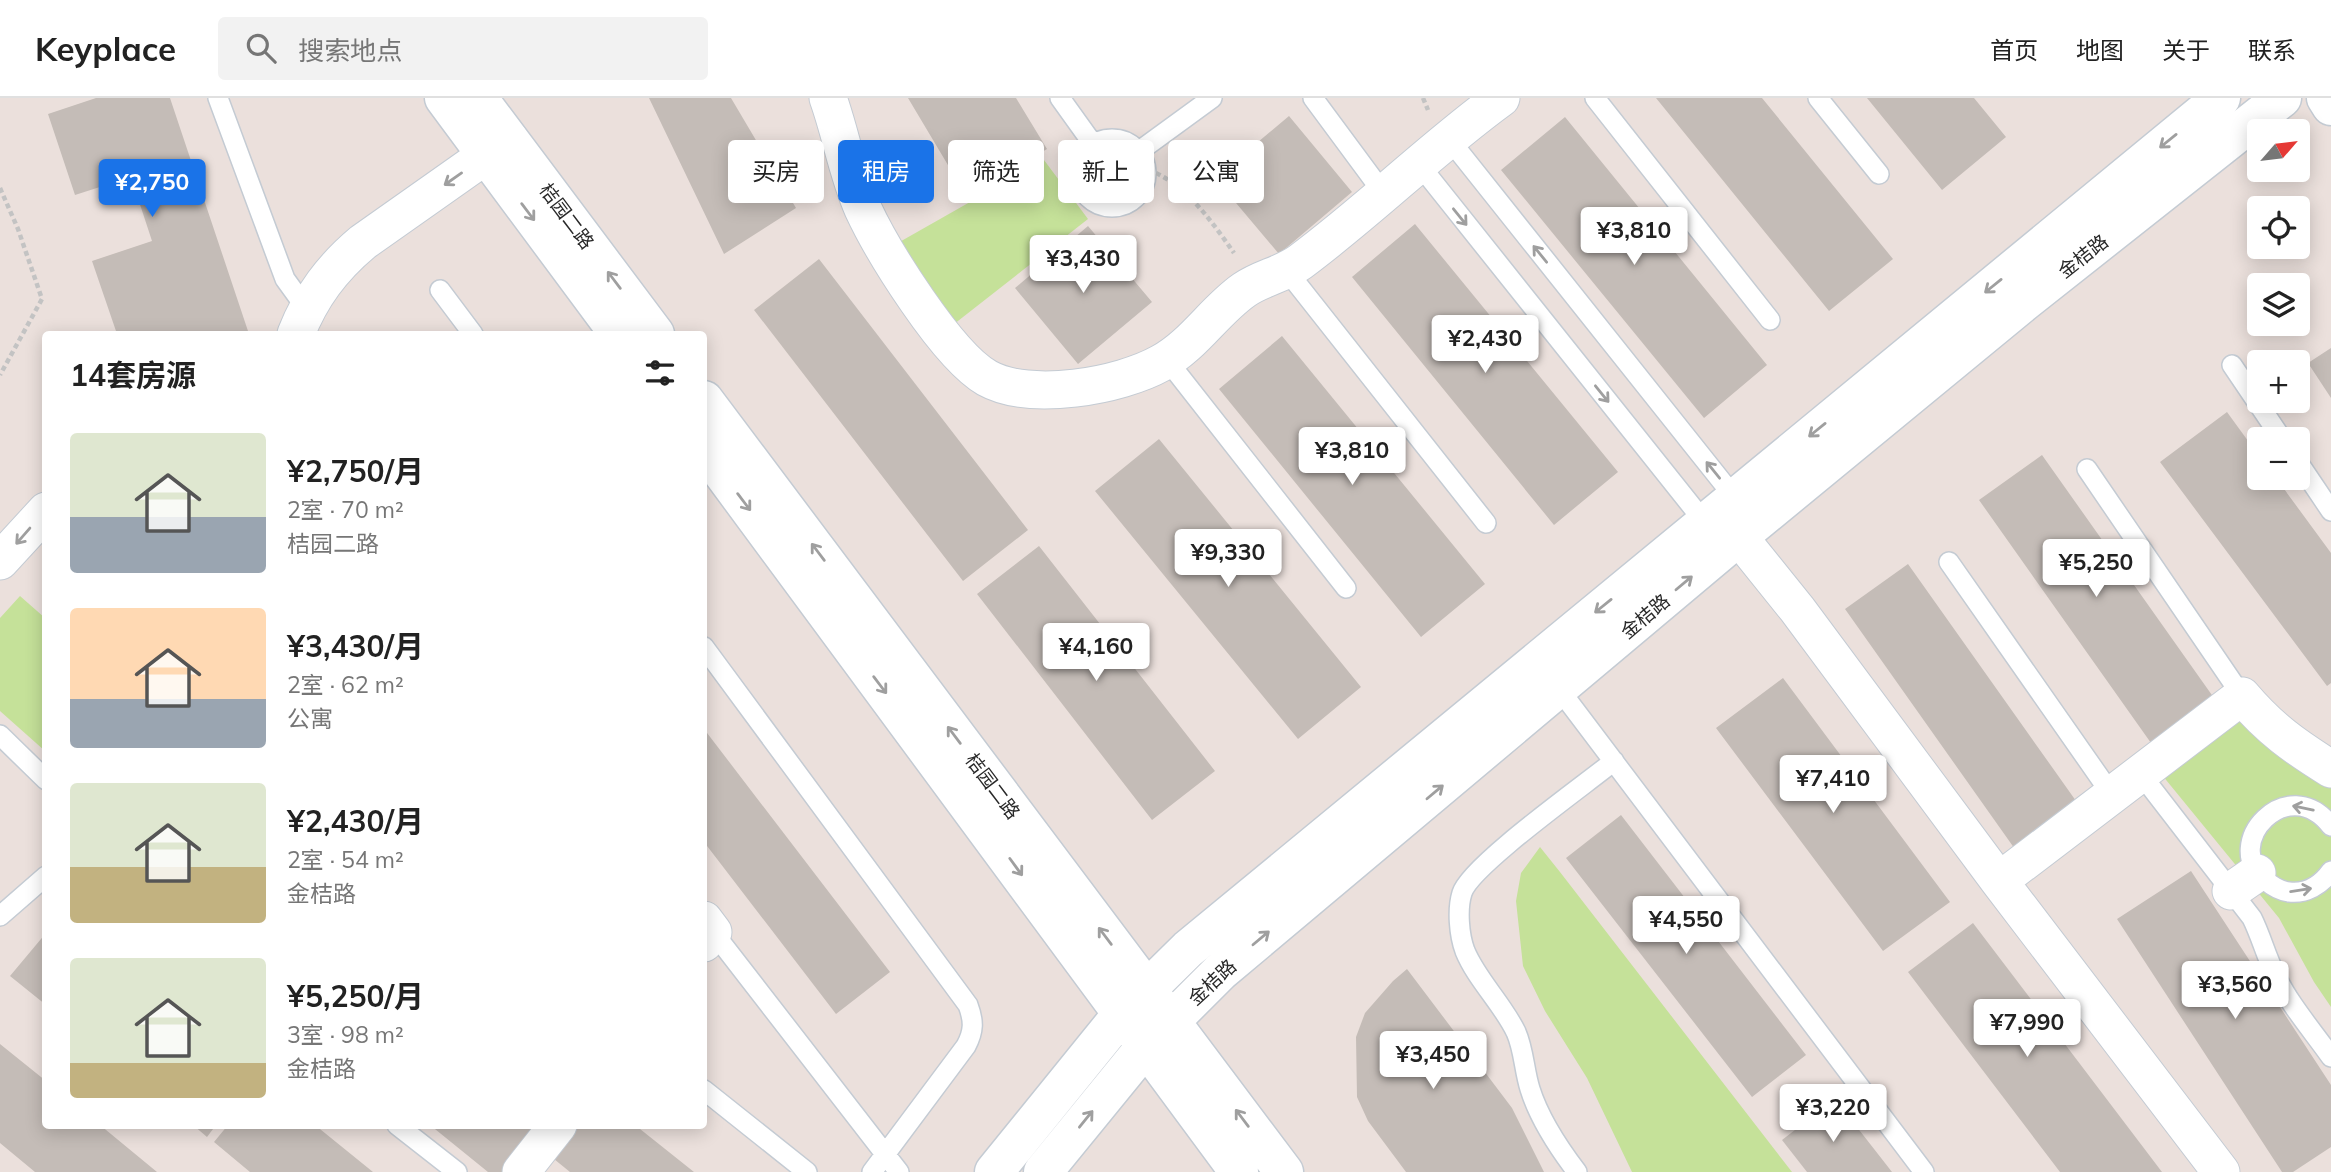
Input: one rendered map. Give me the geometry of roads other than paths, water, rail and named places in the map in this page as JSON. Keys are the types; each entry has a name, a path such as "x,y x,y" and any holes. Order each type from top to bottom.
{"main road":[{"name":"桔园二路","path":"444,98 498,148 652,331"},
{"name":"桔园二路","path":"478,98 498,148 617,331"},
{"path":"994,1172 1134,1001 1243,902 1732,526 2221,98"},
{"name":"金桔路","path":"1043,1172 1158,1035 1220,972 1559,689 1732,526 2024,302 2282,98"},
{"path":"2326,98 2331,106"},
{"name":"桔园二路","path":"707,404 1158,1035 1239,1172"},
{"name":"桔园二路","path":"707,451 1134,1001"},
{"name":"桔园二路","path":"1158,1035 1283,1172"}],"street":[{"path":"828,98 855,189 883,248 957,352 985,377 1013,387 1069,389 1102,385 1131,377 1167,360 1243,290 1272,277 1384,194 1418,163 1502,98"},
{"path":"301,321 321,284 353,250 498,148"},
{"path":"0,561 42,515"},
{"path":"1732,526 2221,1172"},
{"path":"1999,881 2242,696 2271,728 2331,769"},
{"path":"522,1172 555,1129"}],"lane":[{"path":"218,98 301,321"},
{"path":"1060,98 1090,140"},
{"path":"1154,149 1212,98"},
{"path":"1313,98 1384,194"},
{"path":"1595,98 1770,320"},
{"path":"1818,98 1879,174"},
{"path":"1449,139 1732,526"},
{"path":"1418,163 1732,526"},
{"path":"1095,203 1117,208 1126,203"},
{"path":"1272,277 1486,523"},
{"path":"440,290 470,331"},
{"path":"1167,360 1346,588"},
{"path":"2232,365 2275,427"},
{"path":"2087,469 2242,696"},
{"path":"2310,480 2331,511"},
{"path":"1948,562 2126,784 2244,882 2288,892 2302,892 2315,887 2331,871"},
{"path":"707,651 968,1005 974,1019 972,1034 966,1046 872,1172"},
{"path":"1559,689 1924,1172"},
{"path":"0,735 42,776"},
{"path":"1577,1172 1535,1103 1517,1035 1464,949 1460,909 1462,892 1481,866 1614,761"},
{"path":"2331,826 2323,816 2298,805 2283,806 2270,813 2259,823 2253,836 2244,882 2273,971 2283,990 2331,1057"},
{"path":"0,916 42,879"},
{"path":"707,932 899,1172"},
{"path":"707,1092 807,1172"},
{"path":"402,1129 457,1172"}]}
